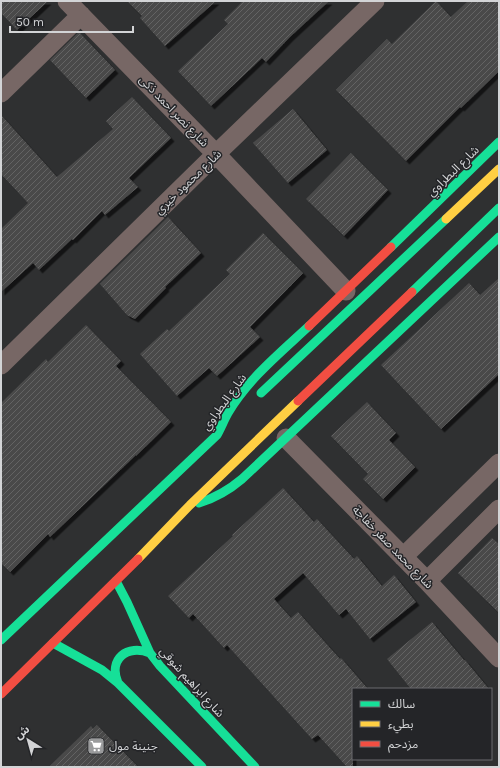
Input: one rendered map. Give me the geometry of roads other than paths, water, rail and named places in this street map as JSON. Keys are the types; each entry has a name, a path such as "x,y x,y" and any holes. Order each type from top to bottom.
{"street":[{"name":"شارع نصر احمد ذكى","path":"67,1 216,154 346,291"},
{"name":"شارع محمود خيري","path":"1,364 216,154 376,1"},
{"path":"1,93 81,15"},
{"name":"شارع البطراوي","path":"1,640 217,435 242,393 258,374 346,291 499,142"},
{"path":"254,399 499,169"},
{"path":"1,694 116,581 190,505 499,208"},
{"path":"190,505 209,500 227,492 242,479 499,237"},
{"path":"217,435 238,415"},
{"name":"شارع محمد صقر خفاجة","path":"286,438 427,581 499,658"},
{"path":"403,557 499,463"},
{"path":"427,581 499,509"},
{"name":"شارع ابراهيم شوقي","path":"116,581 150,653 160,666 255,767"},
{"path":"53,643 87,660 118,683 202,767"},
{"path":"118,683 115,673 116,663 122,655 131,650 140,649 150,653"}],"place":[{"name":"جنينة مول","path":"96,746"}]}
